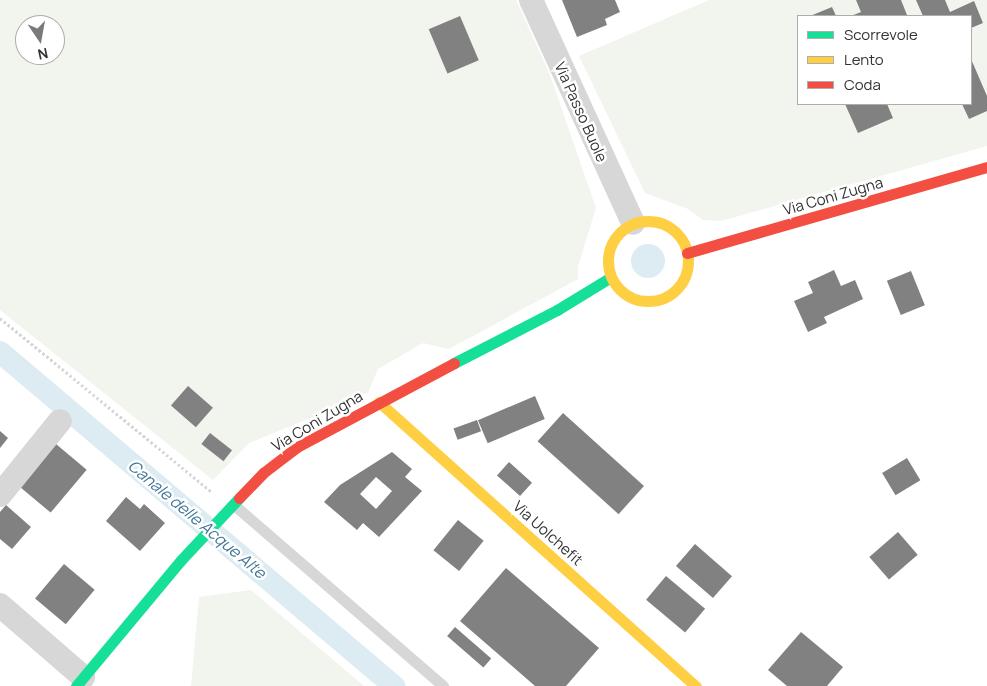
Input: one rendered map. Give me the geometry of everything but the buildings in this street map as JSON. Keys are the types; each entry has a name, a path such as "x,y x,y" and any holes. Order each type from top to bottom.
{"street":[{"name":"Via Passo Buole","path":"531,0 634,224"},
{"name":"Via Coni Zugna","path":"687,253 987,167"},
{"path":"654,222 673,230 687,253 684,278 677,289 654,301 628,296 611,277 608,252 613,240 634,224 654,222"},
{"name":"Via Coni Zugna","path":"80,682 182,560 233,504 263,473 297,447 379,402 557,310 611,277"},
{"name":"Via Uolchefit","path":"379,402 696,686"},
{"path":"0,495 60,421"},
{"path":"0,605 80,682"}],"lane":[{"path":"233,504 443,686"}],"path":[{"path":"0,318 213,493 233,504"}],"shaded area":[{"path":"0,0 516,0 550,75 596,208 578,266 578,279 449,349 423,343 378,369 367,395 249,443 213,480 0,310"},
{"path":"709,0 987,0 987,146 721,221 703,220 688,209 645,193 579,56"},
{"path":"648,244 660,249 665,261 660,273 648,278 636,273 631,261 636,249"},
{"path":"251,590 364,686 191,686 199,597"}],"waterway":[{"name":"Canale delle Acque Alte","path":"0,352 394,686"}],"traffic: fast":[{"path":"454,363 557,310 611,277"},
{"path":"76,686 181,560 239,498"}],"traffic: slow":[{"path":"648,221 663,224 676,233 685,246 688,261 685,276 676,289 663,298 648,301 633,298 620,289 611,276 608,261 611,246 620,233 633,224 648,221"},
{"path":"379,402 696,686"}],"traffic: jam":[{"path":"687,253 987,167"},
{"path":"239,498 263,473 297,447 454,363"}]}
